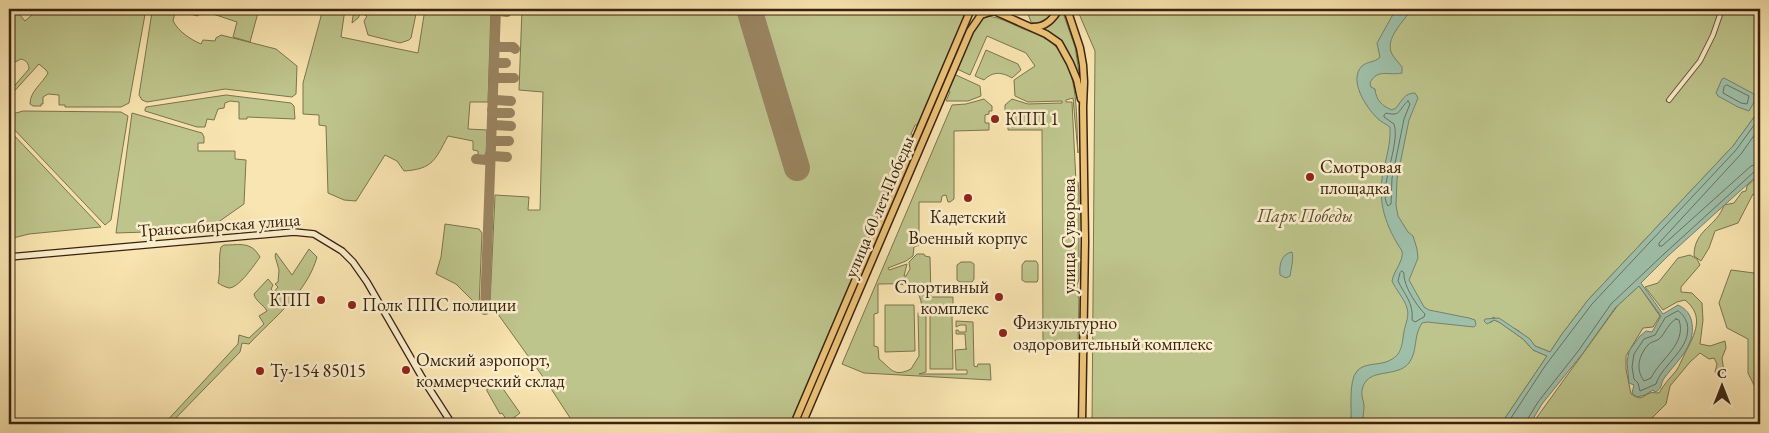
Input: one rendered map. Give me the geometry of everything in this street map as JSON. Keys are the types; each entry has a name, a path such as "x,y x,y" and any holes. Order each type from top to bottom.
{"main road":[{"name":"улица 60 лет Победы","path":"802,424 831,348 903,179 932,119 971,9"},
{"path":"1029,26 1044,26 1055,16 1059,9"},
{"path":"1067,9 1080,48 1083,65 1083,107"},
{"name":"улица 60 лет Победы","path":"903,179 925,116 953,60 977,19 993,10"},
{"path":"993,10 1052,38 1064,50 1076,80 1083,107"},
{"name":"улица Суворова","path":"1082,424 1085,241 1083,107"},
{"path":"925,116 932,119"},
{"name":"Транссибирская улица","path":"9,257 294,232 314,234 342,251 360,270 452,424"},
{"name":"улица 60 лет Победы","path":"794,424 831,348"}],"street":[{"path":"1669,100 1700,61 1722,9"}],"green space":[{"path":"9,9 15,9 25,21 39,9 65,9 69,13 74,9 146,9 129,103 121,107 65,107 65,105 59,105 59,95 48,94 43,97 43,104 41,106 33,106 30,104 32,95 48,73 39,64 9,97 9,92 29,69 27,62 21,59 11,64 9,62"},
{"path":"159,9 175,13 173,21 178,29 201,44 203,40 215,41 221,35 276,49 297,66 296,94 292,97 225,89 147,102 142,100 139,95 152,12"},
{"path":"169,9 259,9 250,42 233,37 237,22 201,10 198,16"},
{"path":"323,9 345,9 341,37 418,53 425,9 491,9 488,102 470,102 468,129 487,130 486,158 478,157 478,151 473,150 473,141 448,136 432,162 421,168 404,171 397,161 385,155 356,201 344,200 328,193 326,126 319,125 319,115 303,114 303,83"},
{"path":"354,9 417,9 411,38 400,43 368,35 364,21 367,16 361,13 352,23"},
{"path":"522,9 967,9 923,116 915,125 911,134 913,135 910,146 791,424 574,424 546,381 490,303 495,195 529,197 528,210 540,210 543,92 519,90"},
{"path":"1026,9 1056,9 1046,20 1036,23 1031,22"},
{"name":"Парк Победы","path":"1077,9 1760,9 1760,109 1733,146 1588,300 1550,352 1535,346 1519,331 1493,317 1490,323 1494,320 1499,322 1523,339 1533,350 1547,356 1501,424 1092,424 1095,51"},
{"path":"1062,10 1075,47 1081,85 1075,68 1063,46 1044,28"},
{"path":"985,16 1003,20 1048,40 1063,56 1073,82 1078,153 1073,98 1066,100 1066,102 1072,102 1076,182 1078,182 1079,192 1078,344 1056,345 1056,341 1043,341 1042,130 1008,130 1008,112 1005,111 1005,105 1012,99 1028,104 1062,103 1062,101 1028,102 1015,96 1014,80 1035,66 1026,53 987,36 970,75 957,69 967,40 980,20"},
{"path":"986,50 1018,64 1021,70 1012,78 998,73 984,80 975,76"},
{"path":"956,75 980,86 981,96 968,101 946,101 950,92 948,91 951,82"},
{"path":"226,95 291,103 294,106 295,119 247,117 247,119 239,119 239,102 230,101 225,103 224,108 218,109 214,120 207,119 205,127 197,127 145,111 146,107"},
{"path":"9,97 15,105 9,104"},
{"path":"984,99 992,106 992,111 985,115 985,123 989,123 989,130 954,131 954,199 948,202 946,195 942,196 941,202 919,202 919,245 914,247 913,256 888,268 889,270 907,264 904,276 906,276 910,269 909,262 917,254 924,254 930,257 931,297 953,297 953,310 922,310 918,293 908,286 901,284 878,284 878,313 874,314 874,346 878,347 879,359 893,371 905,372 911,369 919,356 918,313 926,313 926,372 919,374 967,374 967,370 956,370 955,350 967,349 965,334 956,334 956,330 966,332 966,325 956,327 956,321 973,322 974,366 990,364 991,380 864,373 842,364 952,105 966,104"},
{"path":"23,111 121,112 128,116 111,220 105,225 9,124 9,115"},
{"path":"132,113 202,133 204,143 198,143 198,151 235,151 235,159 246,160 244,204 207,230 116,233"},
{"path":"9,130 101,227 29,234 9,239"},
{"path":"1760,174 1760,199 1753,194 1738,223 1715,231 1709,248 1701,261 1694,256 1698,240 1721,212 1724,205 1734,203 1742,192 1746,191 1747,186"},
{"path":"445,224 479,229 482,233 479,307 456,284 436,274 441,257"},
{"path":"224,245 249,246 260,257 242,280 229,288 218,283 220,252 221,247"},
{"path":"309,249 317,257 306,282 289,304 249,344 242,343 240,352 170,424 164,424 238,344 239,335 249,338 264,324 259,316 267,311 254,294 268,279 273,285 271,289 274,292 278,287 275,284 278,282 279,270 275,256 276,253 292,275"},
{"path":"1690,255 1697,259 1700,265 1681,287 1681,292 1692,293 1702,303 1703,320 1700,344 1710,346 1725,341 1726,348 1722,358 1724,372 1718,376 1715,372 1717,364 1714,358 1709,359 1700,353 1670,386 1666,404 1651,419 1649,424 1532,424 1618,305 1639,286 1660,316 1653,327 1643,328 1626,356 1626,369 1631,394 1641,398 1651,393 1659,393 1680,364 1695,332 1696,319 1695,312 1685,300 1663,310 1645,287 1658,283 1678,258"},
{"path":"1025,261 1036,261 1038,264 1037,282 1025,282 1022,280 1022,265"},
{"path":"961,262 971,262 974,264 974,279 972,282 960,282 957,280 957,265"},
{"path":"1731,270 1754,273 1760,295 1760,397 1748,373 1748,339 1727,328 1719,303"},
{"path":"885,305 914,305 915,351 885,352"},
{"path":"930,314 952,314 953,369 930,369"},
{"path":"497,382 520,413 508,422 502,413 500,414 487,391 487,388"}],"water":[{"path":"1396,9 1412,9 1396,30 1390,48 1392,54 1402,67 1402,73 1380,74 1373,78 1370,83 1371,87 1375,89 1380,102 1392,110 1408,94 1415,93 1418,98 1409,120 1397,179 1396,205 1398,216 1408,232 1413,236 1417,249 1418,258 1409,280 1424,307 1429,310 1475,320 1476,325 1474,327 1422,323 1417,333 1414,354 1409,363 1397,371 1376,375 1365,383 1362,392 1364,405 1362,424 1351,424 1351,389 1354,376 1360,368 1386,362 1396,356 1401,348 1408,315 1406,304 1392,281 1402,258 1402,251 1387,223 1381,194 1390,127 1368,107 1360,93 1357,78 1362,66 1380,57 1377,43"},
{"path":"1724,78 1754,94 1754,102 1749,111 1718,96 1716,93"},
{"path":"1760,109 1760,173 1641,283 1663,314 1678,305 1686,310 1691,319 1692,336 1686,351 1663,379 1659,389 1637,397 1632,393 1634,385 1629,383 1627,362 1629,351 1646,331 1652,332 1661,316 1639,286 1615,308 1583,353 1542,404 1530,424 1501,424 1547,356 1533,350 1523,339 1499,322 1494,320 1487,324 1484,321 1485,319 1499,318 1530,339 1535,346 1550,352 1588,300 1733,146"},
{"path":"1292,252 1293,260 1290,276 1286,278 1280,275 1280,264 1285,255"}],"taxiway":[{"path":"485,310 496,9"},
{"path":"498,9 499,11 507,12"},
{"path":"495,43 498,47 513,47 515,49"},
{"path":"494,60 497,63 506,63"},
{"path":"494,75 497,78 514,78"},
{"path":"493,97 496,100 511,101"},
{"path":"492,110 495,113 510,113"},
{"path":"492,123 494,125 511,126"},
{"path":"491,138 494,141 509,141"},
{"path":"490,154 507,157"},
{"path":"476,159 486,160 490,156"}],"runway":[{"path":"749,9 797,168"}],"place":[{"name":"КПП 1","path":"995,119"},
{"name":"Смотровая площадка","path":"1310,177"},
{"name":"Кадетский Военный корпус","path":"968,198"},
{"name":"Спортивный комплекс","path":"999,297"},
{"name":"КПП","path":"321,300"},
{"name":"Полк ППС полиции","path":"352,305"},
{"name":"Физкультурно оздоровительный комплекс","path":"1003,333"},
{"name":"Омский аэропорт, коммерческий склад","path":"406,370"},
{"name":"Ту-154 85015","path":"260,371"}]}
